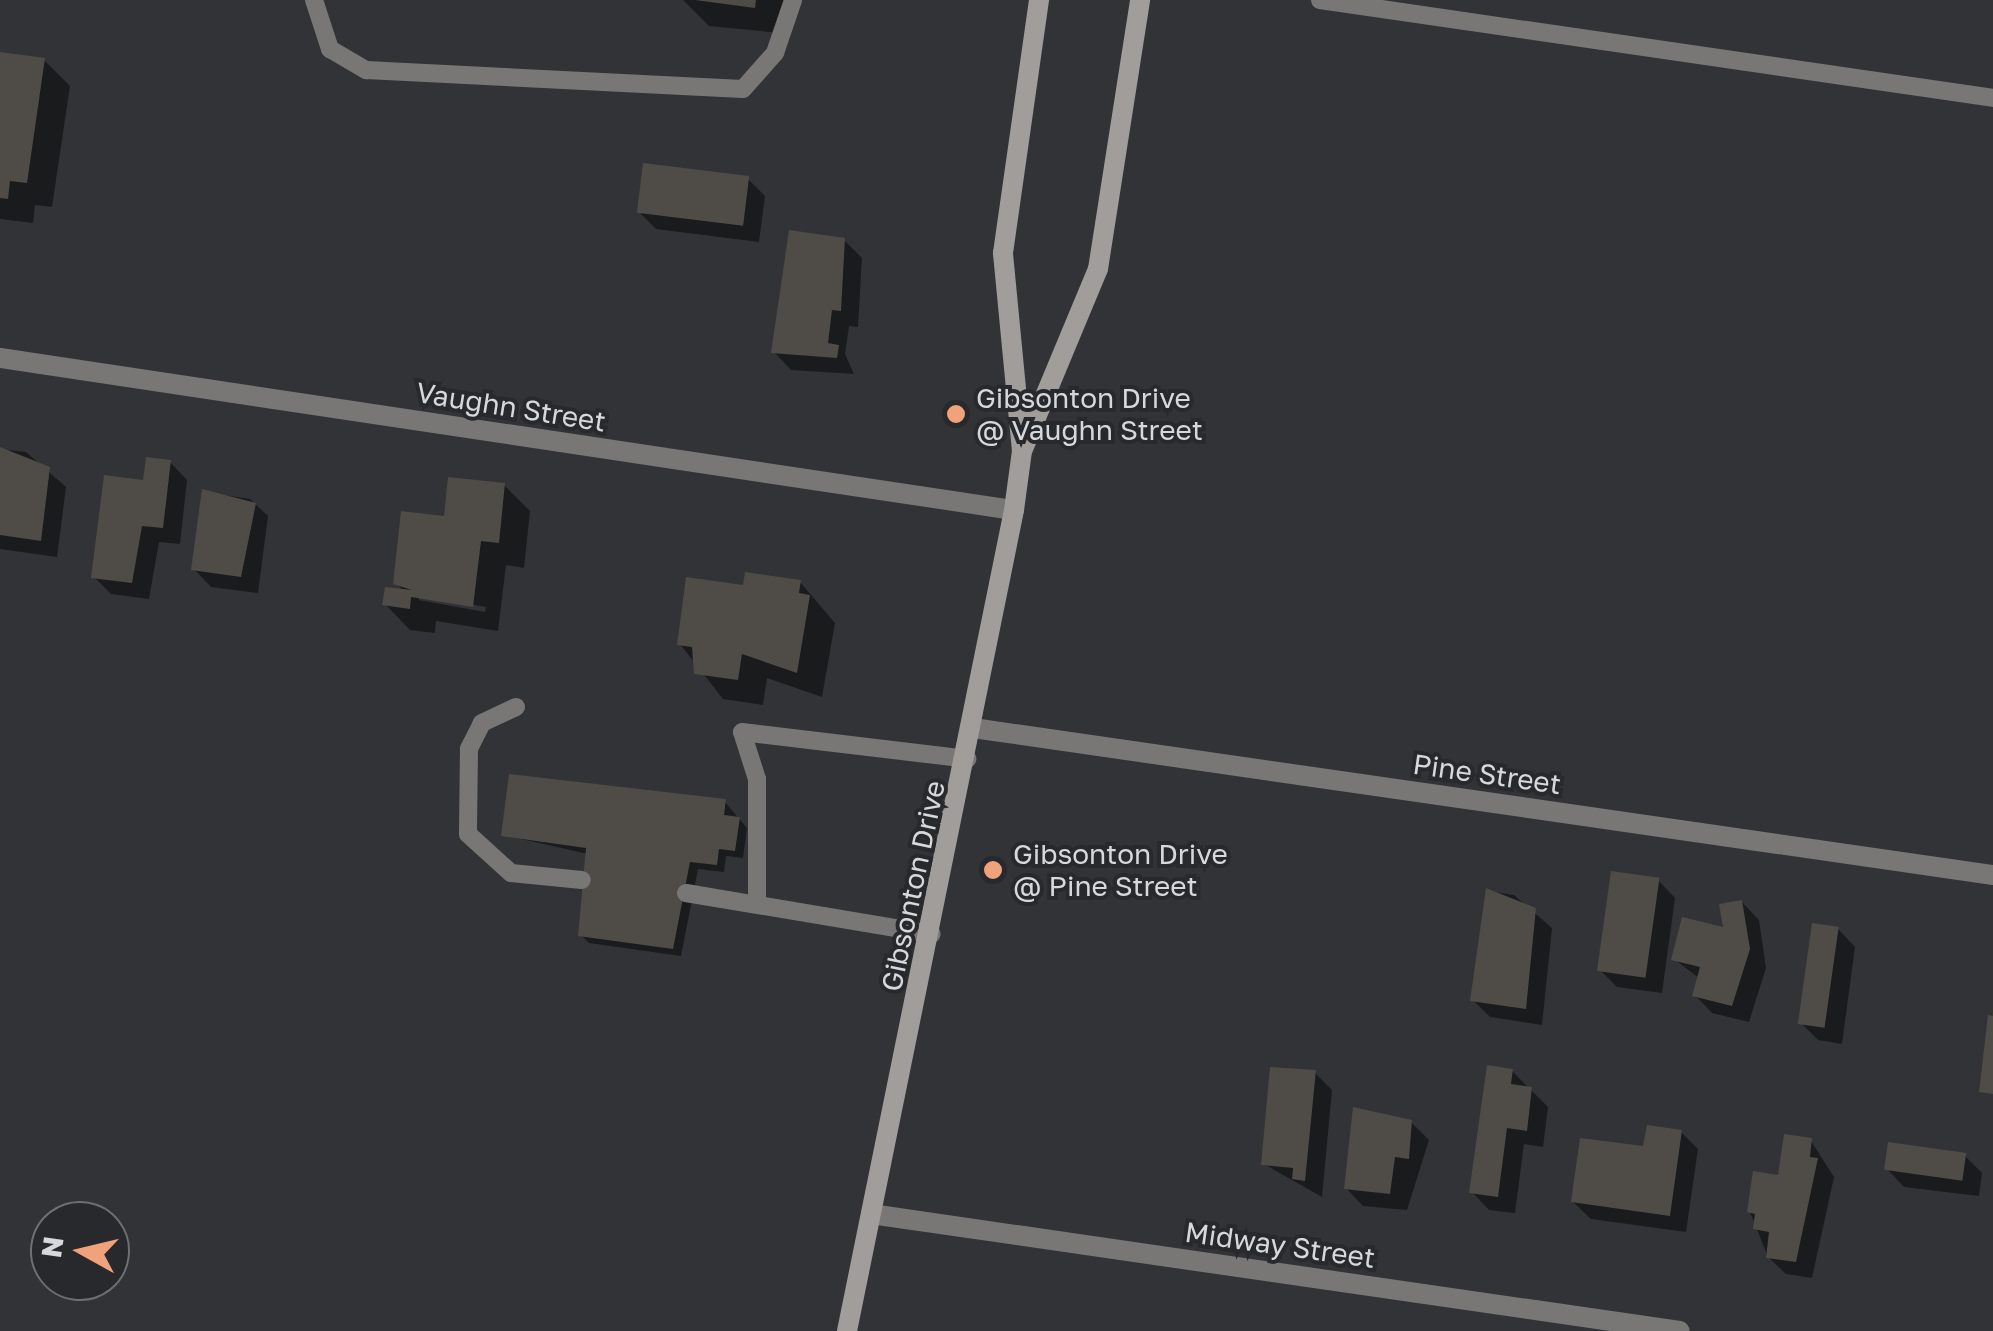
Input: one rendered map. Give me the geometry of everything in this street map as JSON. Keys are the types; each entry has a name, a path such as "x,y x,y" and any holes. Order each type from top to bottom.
{"main road":[{"name":"Gibsonton Drive","path":"847,1331 932,934 1014,510 1022,451 1004,253 1039,0"},
{"name":"Gibsonton Drive","path":"1022,451 1098,270 1140,0"}],"street":[{"name":"Vaughn Street","path":"0,358 1014,510"},
{"name":"Pine Street","path":"973,728 1993,875"},
{"name":"Midway Street","path":"871,1214 1680,1331"}],"lane":[{"path":"314,0 330,48 366,70 743,88 775,53 794,0"},
{"path":"1320,0 1993,98"},
{"path":"516,707 482,724 470,748 468,834 511,873 582,880"},
{"path":"757,899 757,779 742,732 967,759"},
{"path":"686,893 757,899 932,934"}],"building":[{"path":"695,0 756,0 755,8"},
{"path":"0,52 45,58 27,183 10,181 8,199 0,198"},
{"path":"643,163 749,176 743,226 637,213"},
{"path":"789,230 845,238 841,311 832,310 828,343 839,345 837,358 771,353"},
{"path":"0,447 50,467 41,541 0,535"},
{"path":"146,457 171,460 163,528 142,526 132,583 91,578 104,475 143,480"},
{"path":"448,477 505,483 499,543 481,541 473,607 411,597 410,609 382,605 385,587 412,590 393,584 401,511 444,516"},
{"path":"202,489 256,503 241,577 191,570"},
{"path":"745,572 801,580 799,593 810,595 797,673 742,654 738,680 694,674 692,647 677,645 686,577 743,585"},
{"path":"509,774 726,799 724,815 740,817 735,851 719,849 717,865 690,862 673,949 578,936 586,848 501,836"},
{"path":"1611,871 1660,878 1645,978 1597,971"},
{"path":"1486,888 1536,908 1526,1009 1470,1001"},
{"path":"1742,900 1750,949 1732,1006 1692,996 1700,967 1671,960 1682,917 1723,927 1719,904"},
{"path":"1812,923 1839,927 1825,1028 1798,1024"},
{"path":"1988,1015 1993,1016 1993,1094 1979,1092"},
{"path":"1487,1065 1513,1069 1511,1084 1532,1087 1527,1131 1507,1128 1498,1197 1469,1193"},
{"path":"1270,1067 1316,1070 1305,1181 1292,1179 1293,1168 1261,1165"},
{"path":"1353,1107 1412,1120 1409,1159 1395,1157 1390,1194 1344,1189"},
{"path":"1647,1125 1682,1130 1670,1216 1571,1202 1580,1138 1643,1146"},
{"path":"1784,1134 1812,1138 1810,1157 1818,1158 1796,1262 1766,1258 1769,1232 1753,1229 1755,1214 1747,1212 1753,1171 1778,1175"},
{"path":"1888,1142 1966,1153 1962,1181 1884,1170"}],"place":[{"name":"Gibsonton Drive @ Vaughn Street","path":"956,414"},
{"name":"Gibsonton Drive @ Pine Street","path":"993,870"}]}
